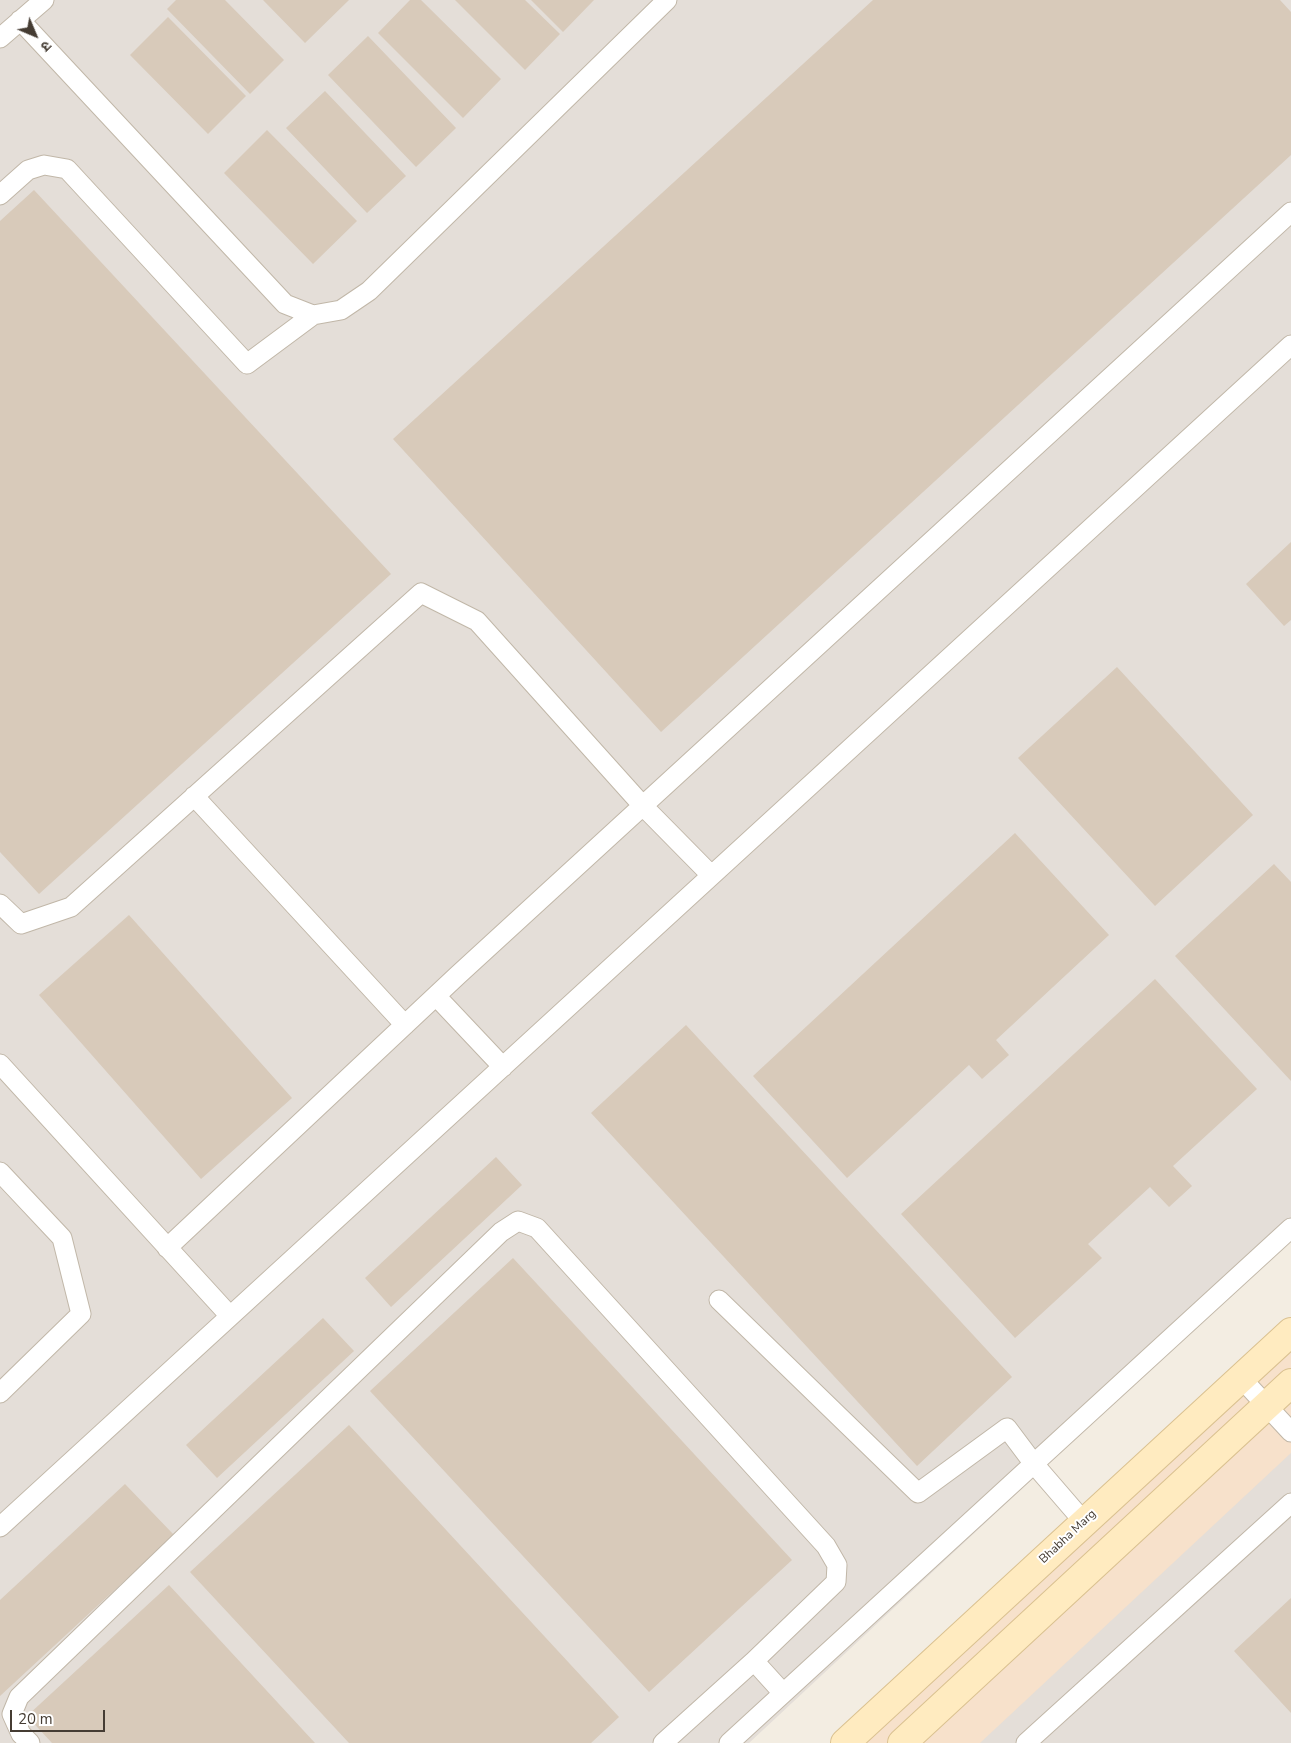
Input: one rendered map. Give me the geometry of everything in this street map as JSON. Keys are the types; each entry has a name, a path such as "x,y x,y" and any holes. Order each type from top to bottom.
{"street":[{"name":"Bhabha Marg","path":"845,1743 1291,1332"},
{"path":"902,1743 1291,1383"}],"lane":[{"path":"0,38 44,0"},
{"path":"0,195 28,170 44,165 67,169 247,364 313,315 341,310 369,291 667,0"},
{"path":"20,20 285,304 313,315"},
{"path":"168,1248 436,996 1291,212"},
{"path":"0,1527 1291,345"},
{"path":"0,904 21,924 71,906 421,593 477,621 643,806 711,876"},
{"path":"194,796 405,1025"},
{"path":"436,996 503,1067"},
{"path":"0,1064 230,1316"},
{"path":"0,1172 62,1238 81,1314 0,1392"},
{"path":"30,1743 21,1734 12,1714 19,1696 501,1232 518,1221 537,1228 826,1546 837,1565 836,1582 663,1743"},
{"path":"729,1743 1291,1228"},
{"path":"719,1300 918,1493 1007,1428 1034,1464 1084,1522"},
{"path":"1240,1378 1291,1432"},
{"path":"1026,1743 1291,1503"},
{"path":"754,1660 783,1693"}],"shaded area":[{"path":"0,0 1291,0 1291,1238 749,1743 0,1743"},
{"path":"1291,1330 1291,1743 842,1743"},
{"path":"1291,1453 1291,1743 980,1743"}],"building":[{"path":"176,0 225,0 284,60 250,94 167,9"},
{"path":"263,0 349,0 305,43"},
{"path":"410,0 421,0 501,79 463,118 378,33"},
{"path":"455,0 525,0 560,34 525,70"},
{"path":"531,0 594,0 563,32"},
{"path":"873,0 1280,0 1291,12 1291,155 661,732 393,439"},
{"path":"168,17 246,96 208,134 130,55"},
{"path":"368,36 456,128 416,167 328,75"},
{"path":"325,91 406,176 367,213 286,128"},
{"path":"267,130 357,221 313,264 224,173"},
{"path":"34,190 391,574 39,894 0,852 0,221"},
{"path":"1291,542 1291,620 1284,626 1246,584"},
{"path":"1117,667 1253,815 1155,906 1018,758"},
{"path":"1015,833 1109,935 996,1040 1009,1055 982,1079 969,1065 847,1178 753,1076"},
{"path":"1274,864 1291,882 1291,1081 1175,956"},
{"path":"129,915 292,1098 201,1179 39,995"},
{"path":"1155,979 1257,1089 1173,1166 1192,1186 1169,1207 1150,1187 1088,1244 1102,1258 1015,1338 901,1214"},
{"path":"686,1025 1012,1377 917,1466 591,1113"},
{"path":"496,1157 522,1185 391,1307 365,1278"},
{"path":"513,1258 792,1560 649,1692 370,1391"},
{"path":"323,1318 354,1351 217,1478 186,1445"},
{"path":"349,1425 619,1717 591,1743 349,1743 190,1572"},
{"path":"125,1484 174,1535 0,1696 0,1600"},
{"path":"169,1585 315,1743 52,1743 27,1716"},
{"path":"1291,1598 1291,1713 1234,1651"}]}
